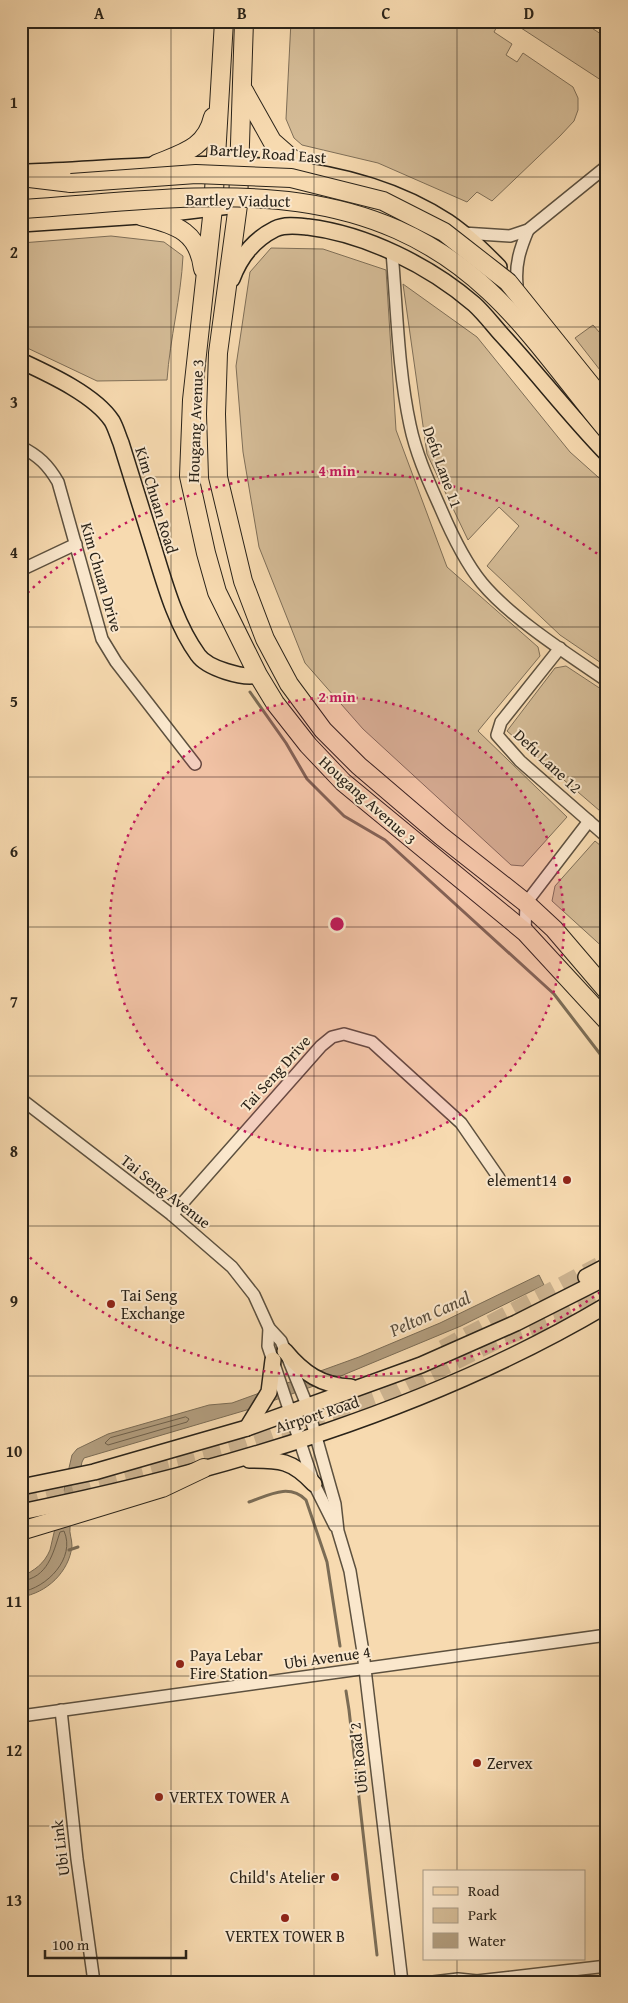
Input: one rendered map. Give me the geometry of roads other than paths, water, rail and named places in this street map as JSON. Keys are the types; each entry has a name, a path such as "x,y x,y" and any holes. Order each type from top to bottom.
{"highway":[{"name":"Hougang Avenue 3","path":"224,21 213,208 192,400 190,476 206,553 217,592 244,651 275,703 314,751 343,782 525,932 607,1021"},
{"name":"Hougang Avenue 3","path":"244,21 241,166 228,290 218,352 216,414 218,477 243,581 265,639 290,684 323,730 377,781 526,903 554,929 607,992"},
{"path":"156,164 194,148 210,131 220,85"},
{"path":"243,90 261,126 272,141 305,170"},
{"name":"Bartley Viaduct","path":"21,187 196,174 291,178 383,201 444,232 508,282 607,405"},
{"path":"21,177 71,183"},
{"name":"Bartley Viaduct","path":"21,208 207,197 264,197 326,206 382,223 450,259 490,291 521,324 607,430"},
{"path":"141,216 172,224 191,238 201,257 205,287"},
{"path":"496,907 502,897 501,884"},
{"path":"21,1531 162,1488 204,1468"}],"main road":[{"name":"Bartley Road East","path":"21,172 156,164 241,166 305,170 344,177 382,188 448,222 463,233 517,285 607,394"},
{"path":"21,224 141,216 238,205"},
{"path":"228,290 239,260 254,243 276,228 294,225 320,228 371,242 426,271 474,304 607,454"},
{"path":"466,299 478,292 490,280 498,266"},
{"name":"Kim Chuan Road","path":"21,361 52,376 83,396 103,411 112,422 121,443 167,591 176,613 199,656 211,666 222,671 230,671 248,676 258,675"},
{"path":"230,671 244,651"},
{"name":"Airport Road","path":"516,1323 571,1286 607,1266"},
{"name":"Airport Road","path":"21,1486 94,1472 247,1428 421,1365 516,1323 607,1278"},
{"name":"Airport Road","path":"21,1512 204,1468 307,1437 471,1377 607,1305"},
{"path":"247,1428 269,1392 279,1356 319,1381 359,1387"},
{"path":"231,1460 276,1459 288,1462 314,1484"}],"street":[{"path":"463,233 510,236 528,230 607,166"},
{"path":"517,285 519,250 528,230"},
{"name":"Defu Lane 11","path":"392,252 404,388 410,425 425,472 453,538 482,583 511,610 560,648"},
{"name":"Kim Chuan Drive","path":"21,447 36,455 47,465 58,482 102,639 116,662 195,764"},
{"path":"21,570 76,544"},
{"path":"560,648 607,681"},
{"name":"Defu Lane 12","path":"560,648 501,722 497,735 520,760 607,836"},
{"path":"525,932 526,903 588,821"},
{"name":"Tai Seng Drive","path":"172,1215 321,1046 332,1037 344,1034 372,1042 448,1110 474,1139 499,1178"},
{"name":"Tai Seng Avenue","path":"21,1098 172,1215 221,1256 245,1280 269,1328 281,1341 279,1356 291,1411"},
{"name":"Tai Seng Avenue","path":"279,1356 307,1405"},
{"name":"Ubi Road 2","path":"307,1405 307,1437 314,1484 338,1531"},
{"name":"Ubi Road 2","path":"291,1411 307,1437 335,1504 338,1531 350,1572 365,1669 402,1982"},
{"name":"Ubi Avenue 4","path":"21,1716 607,1635"},
{"name":"Ubi Link","path":"61,1710 75,1840 94,1982"},
{"path":"433,1982 458,1979 477,1982 607,1966"}],"water":[{"path":"539,1275 544,1285 461,1326 336,1378 250,1409 84,1458 72,1511 70,1529 72,1546 66,1564 61,1573 48,1586 31,1595 21,1597 21,1577 38,1566 50,1550 72,1455 77,1449 108,1434 209,1405 232,1403 359,1357 440,1323"}],"waterway":[{"path":"250,692 286,743 307,779 344,816 385,840 554,994 607,1063"},
{"path":"249,1502 286,1491 293,1492 306,1500 327,1562 340,1646"},
{"path":"69,1550 78,1547"},
{"path":"346,1691 377,1955"}],"tunnel":[{"path":"443,1349 599,1266"},
{"path":"21,1505 233,1450 378,1399 503,1337 607,1299"}],"place":[{"name":"element14","path":"567,1180"},
{"name":"Tai Seng Exchange","path":"111,1304"},
{"name":"Paya Lebar Fire Station","path":"180,1664"},
{"name":"Zervex","path":"477,1763"},
{"name":"VERTEX TOWER A","path":"159,1797"},
{"name":"Child's Atelier","path":"335,1877"},
{"name":"VERTEX TOWER B","path":"285,1918"}],"water label":[{"name":"Pelton Canal","path":"430,1314"}]}
